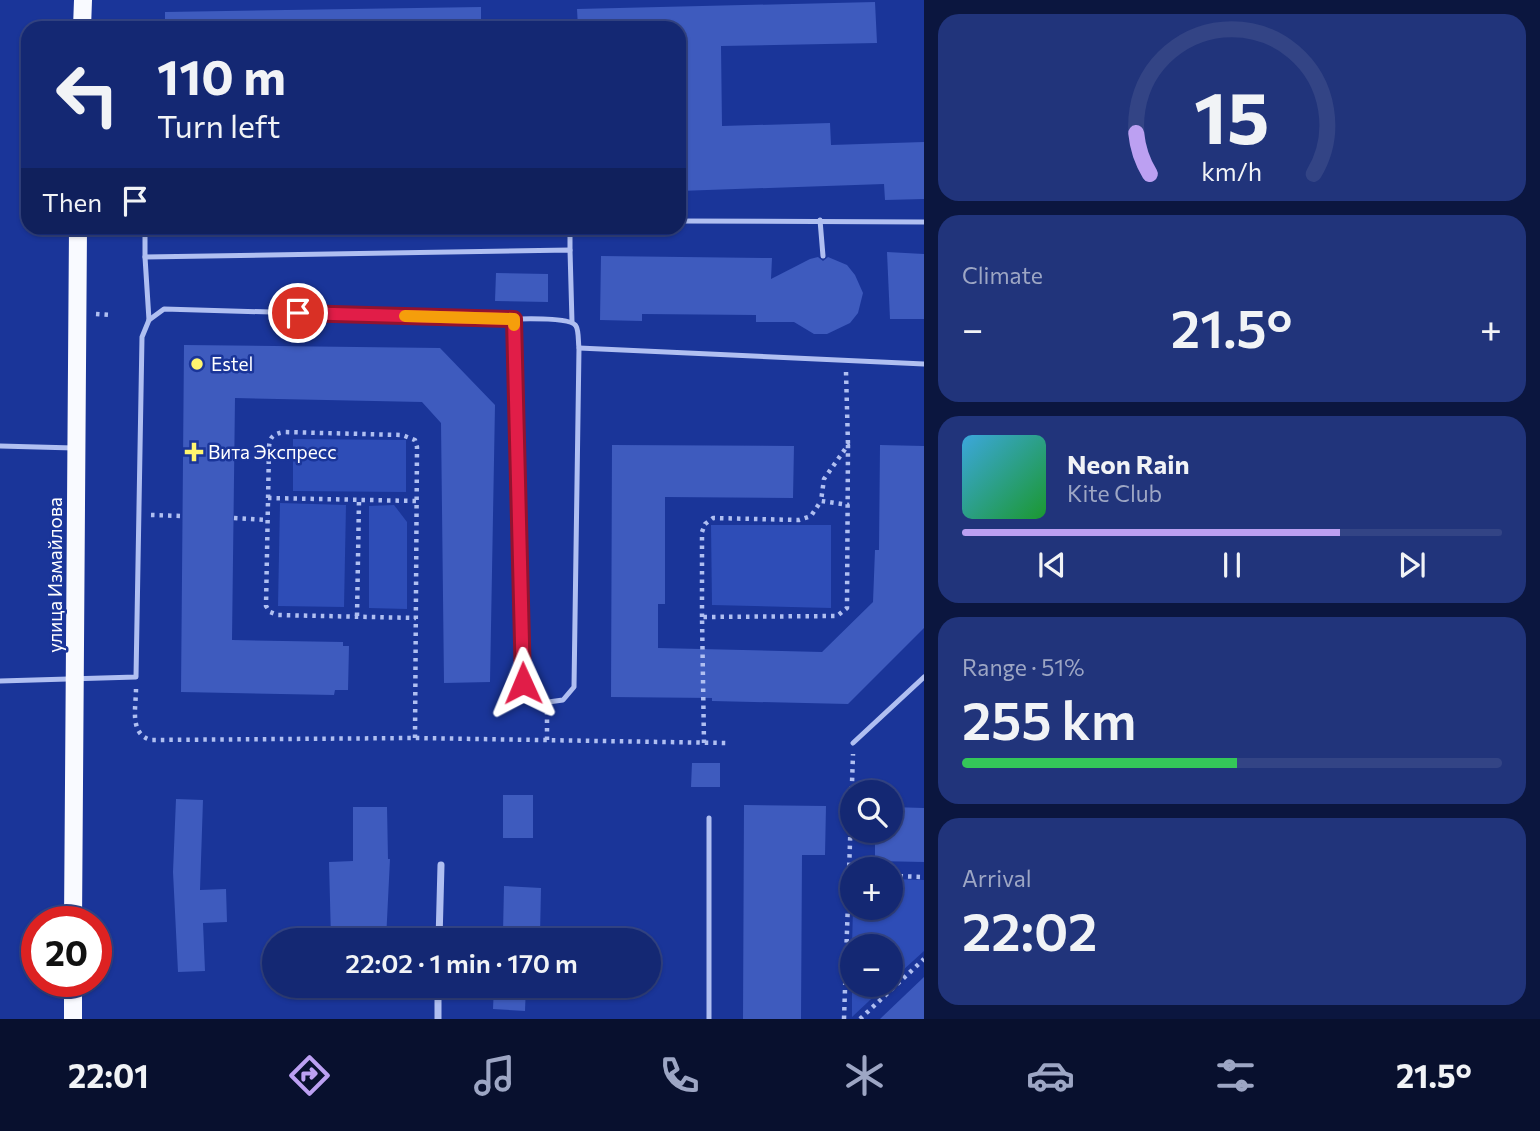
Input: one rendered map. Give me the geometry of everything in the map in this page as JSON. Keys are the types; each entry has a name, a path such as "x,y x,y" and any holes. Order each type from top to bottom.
{"main road":[{"path":"82,21 83,0"},
{"name":"улица Измайлова","path":"73,906 78,235"},
{"path":"73,997 73,1019"}],"street":[{"path":"439,928 441,865"},
{"path":"438,998 438,1019"}],"lane":[{"path":"686,220 924,222"},
{"path":"820,220 823,256"},
{"path":"0,681 136,677 142,337 149,320 145,235"},
{"path":"514,319 523,683 528,694 541,703 547,703 563,700 574,687 579,348 577,327 572,321 570,235"},
{"path":"145,257 570,250"},
{"path":"149,320 164,309 572,321"},
{"path":"579,348 924,365"},
{"path":"0,446 76,448"},
{"path":"853,743 924,677"},
{"path":"709,818 709,1019"}],"path":[{"path":"95,314 110,315"},
{"path":"702,617 842,614 848,603 849,505 845,361"},
{"path":"415,738 418,447 410,436 284,432 274,434 269,440 266,606 270,612 278,615 416,618"},
{"path":"704,743 702,532 705,524 713,518 723,517 805,519 821,501 824,479 848,445"},
{"path":"268,498 417,501"},
{"path":"357,617 359,500"},
{"path":"821,501 849,505"},
{"path":"139,514 183,516"},
{"path":"234,518 268,520"},
{"path":"136,677 135,728 143,738 151,740 415,738 726,743"},
{"path":"547,703 547,740"},
{"path":"850,857 853,743"},
{"path":"903,876 924,877"},
{"path":"844,1019 848,920"},
{"path":"860,1019 924,959"}],"shaded area":[{"path":"293,439 406,440 406,492 293,491"},
{"path":"280,503 346,505 344,607 278,606"},
{"path":"394,505 407,522 407,609 369,608 369,506"},
{"path":"711,525 831,525 831,608 712,605"},
{"path":"903,879 924,880 924,951 903,970 903,934 852,934 853,920 903,920"},
{"path":"852,997 873,997 852,1017"}],"building":[{"path":"875,2 877,43 721,46 722,126 830,123 831,145 924,142 924,199 885,200 884,184 686,191 686,21 578,21 577,9"},
{"path":"481,7 481,21 165,21 165,12"},
{"path":"887,252 924,254 924,319 890,319"},
{"path":"601,256 772,258 771,279 810,259 818,257 823,261 828,257 847,265 863,293 858,313 850,323 827,334 814,334 794,322 756,322 756,315 642,314 642,321 600,320"},
{"path":"496,273 548,274 548,302 495,301"},
{"path":"184,345 440,348 495,405 490,682 444,683 441,423 422,402 235,398 232,640 343,642 343,646 349,646 348,690 335,690 334,695 181,692"},
{"path":"612,445 794,446 793,498 665,497 665,604 658,604 658,648 822,652 873,602 875,550 879,550 880,445 924,446 924,628 848,704 611,697"},
{"path":"692,763 720,763 720,787 691,787"},
{"path":"503,795 533,795 533,838 503,838"},
{"path":"176,799 203,800 200,890 226,889 227,922 203,923 205,971 178,972 173,872"},
{"path":"744,805 826,806 825,855 802,855 801,1019 743,1019"},
{"path":"353,807 387,807 390,859 387,928 331,928 329,862 353,861"},
{"path":"903,807 924,808 924,862 903,862 903,857 875,857 875,843 903,843"},
{"path":"504,886 541,888 540,928 503,928"},
{"path":"924,977 924,1019 880,1019"},
{"path":"493,998 526,998 525,1011 493,1009"}],"slow traffic":[{"path":"405,316 514,319 514,325"}],"place":[{"name":"Estel","path":"197,364"},
{"name":"Вита Экспресс","path":"194,452"}],"route":[{"path":"298,313 514,319 523,683"}]}
